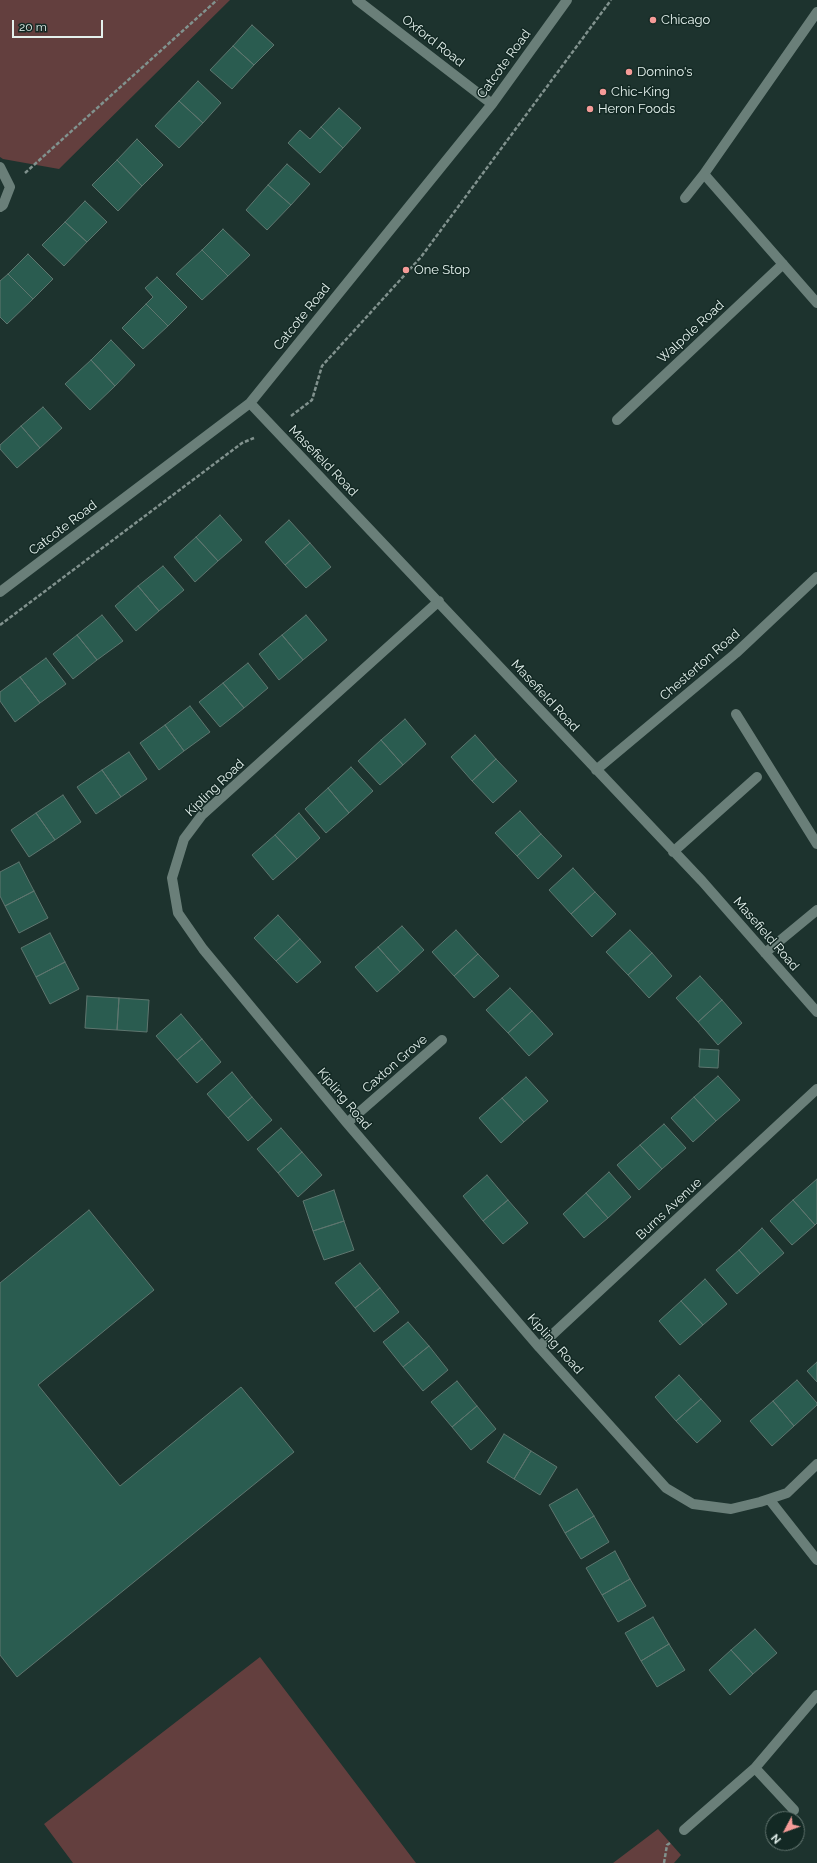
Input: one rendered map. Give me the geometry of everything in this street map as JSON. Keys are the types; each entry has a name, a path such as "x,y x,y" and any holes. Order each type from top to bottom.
{"street":[{"name":"Oxford Road","path":"357,0 492,104"},
{"name":"Catcote Road","path":"0,592 250,403 492,104 567,0"},
{"path":"685,198 704,174 817,12"},
{"path":"0,167 10,187 3,205 0,207"},
{"path":"704,174 817,303"},
{"name":"Walpole Road","path":"617,420 783,264"},
{"name":"Masefield Road","path":"250,403 439,601 673,852 702,881 817,1012"},
{"name":"Chesterton Road","path":"596,770 736,653 817,577"},
{"name":"Kipling Road","path":"439,601 202,814 184,839 172,878 178,913 203,949 347,1123 539,1347 666,1488 693,1504 731,1509 787,1493 817,1464"},
{"path":"736,714 817,844"},
{"path":"673,852 757,778"},
{"path":"765,953 817,910"},
{"name":"Caxton Grove","path":"347,1123 442,1040"},
{"name":"Burns Avenue","path":"539,1347 817,1089"},
{"path":"769,1499 817,1560"},
{"path":"684,1830 755,1768 817,1695"},
{"path":"755,1768 794,1810"}],"path":[{"path":"10,187 216,0"}],"shaded area":[{"path":"0,0 230,0 59,169 3,159 0,157"},
{"path":"260,1657 416,1863 73,1863 44,1824"},
{"path":"658,1829 681,1855 674,1863 613,1863"}],"building":[{"path":"252,25 274,45 254,65 233,46"},
{"path":"233,46 254,65 232,89 210,70"},
{"path":"198,81 221,103 203,123 179,101"},
{"path":"179,101 203,123 179,148 155,126"},
{"path":"339,108 361,128 343,148 321,127"},
{"path":"321,127 343,148 320,173 288,143 300,130 310,139"},
{"path":"137,139 163,165 142,186 117,160"},
{"path":"117,160 142,186 118,211 92,185"},
{"path":"287,164 310,184 291,205 268,185"},
{"path":"268,185 291,205 267,230 246,210"},
{"path":"85,201 107,222 87,242 65,222"},
{"path":"65,222 87,242 64,266 42,245"},
{"path":"223,229 250,255 228,276 202,250"},
{"path":"202,250 228,276 202,300 176,274"},
{"path":"28,254 53,279 33,299 8,274"},
{"path":"8,274 33,299 7,324 0,317 0,281"},
{"path":"157,277 187,307 168,326 146,304 153,297 145,288"},
{"path":"146,304 168,326 143,349 122,328"},
{"path":"111,340 135,365 115,386 91,360"},
{"path":"91,360 115,386 90,410 65,384"},
{"path":"43,407 62,428 40,448 21,426"},
{"path":"21,426 40,448 17,468 0,449 0,445"},
{"path":"220,515 242,540 218,561 196,537"},
{"path":"289,520 310,543 285,565 265,542"},
{"path":"196,537 218,561 195,582 174,557"},
{"path":"310,543 331,567 306,588 285,565"},
{"path":"163,566 184,590 159,611 138,586"},
{"path":"138,586 159,611 136,631 115,606"},
{"path":"102,615 123,641 97,660 77,635"},
{"path":"306,615 327,640 303,660 282,635"},
{"path":"77,635 97,660 73,679 53,654"},
{"path":"282,635 303,660 279,680 259,654"},
{"path":"46,658 66,684 40,703 20,677"},
{"path":"248,663 268,688 244,708 223,683"},
{"path":"20,677 40,703 15,722 0,701 0,692"},
{"path":"223,683 244,708 220,727 199,702"},
{"path":"190,706 210,732 184,751 165,725"},
{"path":"405,719 426,744 403,765 381,740"},
{"path":"165,725 184,751 159,770 140,743"},
{"path":"475,735 496,759 472,781 451,757"},
{"path":"381,740 403,765 380,785 358,761"},
{"path":"129,752 147,779 121,797 102,770"},
{"path":"496,759 517,781 493,803 472,781"},
{"path":"351,767 373,791 349,813 328,788"},
{"path":"102,770 121,797 96,814 77,787"},
{"path":"328,788 349,813 326,833 305,809"},
{"path":"63,795 81,822 55,840 36,813"},
{"path":"520,811 541,834 517,856 495,833"},
{"path":"36,813 55,840 29,857 11,830"},
{"path":"299,813 320,838 297,859 275,835"},
{"path":"541,834 562,856 538,879 517,856"},
{"path":"275,835 297,859 273,880 252,855"},
{"path":"19,862 34,891 5,906 0,896 0,872"},
{"path":"573,868 595,892 571,914 549,890"},
{"path":"34,891 48,918 19,933 5,906"},
{"path":"595,892 616,914 592,937 571,914"},
{"path":"278,915 300,939 276,961 254,938"},
{"path":"402,926 424,950 400,972 378,947"},
{"path":"456,930 478,954 454,976 432,952"},
{"path":"630,930 652,953 628,975 606,952"},
{"path":"50,933 65,962 36,977 21,948"},
{"path":"300,939 321,962 297,983 276,961"},
{"path":"378,947 400,972 377,992 355,967"},
{"path":"652,953 672,976 649,998 628,975"},
{"path":"478,954 499,976 474,998 454,976"},
{"path":"65,962 79,989 50,1004 36,977"},
{"path":"700,976 722,1000 698,1022 676,998"},
{"path":"510,988 532,1011 508,1033 486,1010"},
{"path":"87,996 119,998 117,1030 85,1028"},
{"path":"119,998 149,1000 147,1032 117,1030"},
{"path":"722,1000 742,1023 718,1045 698,1022"},
{"path":"532,1011 553,1034 529,1056 508,1033"},
{"path":"181,1014 202,1039 177,1060 156,1036"},
{"path":"202,1039 221,1062 197,1083 177,1060"},
{"path":"700,1049 719,1050 718,1068 699,1067"},
{"path":"232,1072 252,1097 228,1118 207,1094"},
{"path":"718,1076 740,1100 716,1121 694,1097"},
{"path":"526,1077 548,1101 524,1122 502,1098"},
{"path":"252,1097 272,1120 248,1141 228,1118"},
{"path":"694,1097 716,1121 693,1142 671,1118"},
{"path":"502,1098 524,1122 501,1143 479,1118"},
{"path":"664,1124 686,1148 662,1169 640,1145"},
{"path":"281,1128 302,1152 278,1173 257,1149"},
{"path":"640,1145 662,1169 639,1190 617,1165"},
{"path":"302,1152 322,1175 298,1197 278,1173"},
{"path":"609,1172 631,1197 608,1218 586,1193"},
{"path":"487,1175 508,1200 483,1221 463,1196"},
{"path":"817,1179 817,1223 815,1225 793,1200"},
{"path":"334,1190 344,1221 313,1231 303,1201"},
{"path":"586,1193 608,1218 584,1238 563,1214"},
{"path":"508,1200 528,1223 503,1244 483,1221"},
{"path":"793,1200 815,1225 792,1245 770,1221"},
{"path":"89,1210 154,1290 38,1385 120,1486 241,1387 294,1452 17,1677 0,1655 0,1283"},
{"path":"344,1221 354,1250 324,1260 313,1231"},
{"path":"762,1228 784,1253 760,1274 739,1250"},
{"path":"739,1250 760,1274 737,1294 716,1270"},
{"path":"360,1263 380,1288 355,1308 335,1283"},
{"path":"705,1279 727,1304 703,1325 681,1301"},
{"path":"380,1288 399,1312 374,1332 355,1308"},
{"path":"681,1301 703,1325 680,1345 659,1321"},
{"path":"408,1322 429,1346 403,1367 383,1342"},
{"path":"429,1346 448,1370 423,1391 403,1367"},
{"path":"817,1362 817,1382 807,1371"},
{"path":"679,1375 701,1399 676,1421 655,1397"},
{"path":"797,1380 817,1403 817,1405 794,1426 773,1401"},
{"path":"457,1381 477,1406 452,1427 431,1402"},
{"path":"701,1399 721,1421 697,1443 676,1421"},
{"path":"773,1401 794,1426 772,1446 750,1421"},
{"path":"477,1406 496,1429 471,1450 452,1427"},
{"path":"504,1434 531,1451 514,1479 487,1462"},
{"path":"531,1451 557,1467 540,1495 514,1479"},
{"path":"577,1489 594,1516 565,1533 549,1505"},
{"path":"594,1516 609,1542 581,1559 565,1533"},
{"path":"615,1551 630,1579 602,1595 586,1568"},
{"path":"630,1579 646,1606 618,1622 602,1595"},
{"path":"653,1617 669,1644 641,1661 625,1633"},
{"path":"755,1629 777,1653 753,1674 731,1650"},
{"path":"669,1644 685,1670 657,1687 641,1661"},
{"path":"731,1650 753,1674 730,1695 709,1670"}],"place":[{"name":"Chicago","path":"653,20"},
{"name":"Domino's","path":"629,72"},
{"name":"Chic-King","path":"603,92"},
{"name":"Heron Foods","path":"590,109"},
{"name":"One Stop","path":"406,270"}]}
